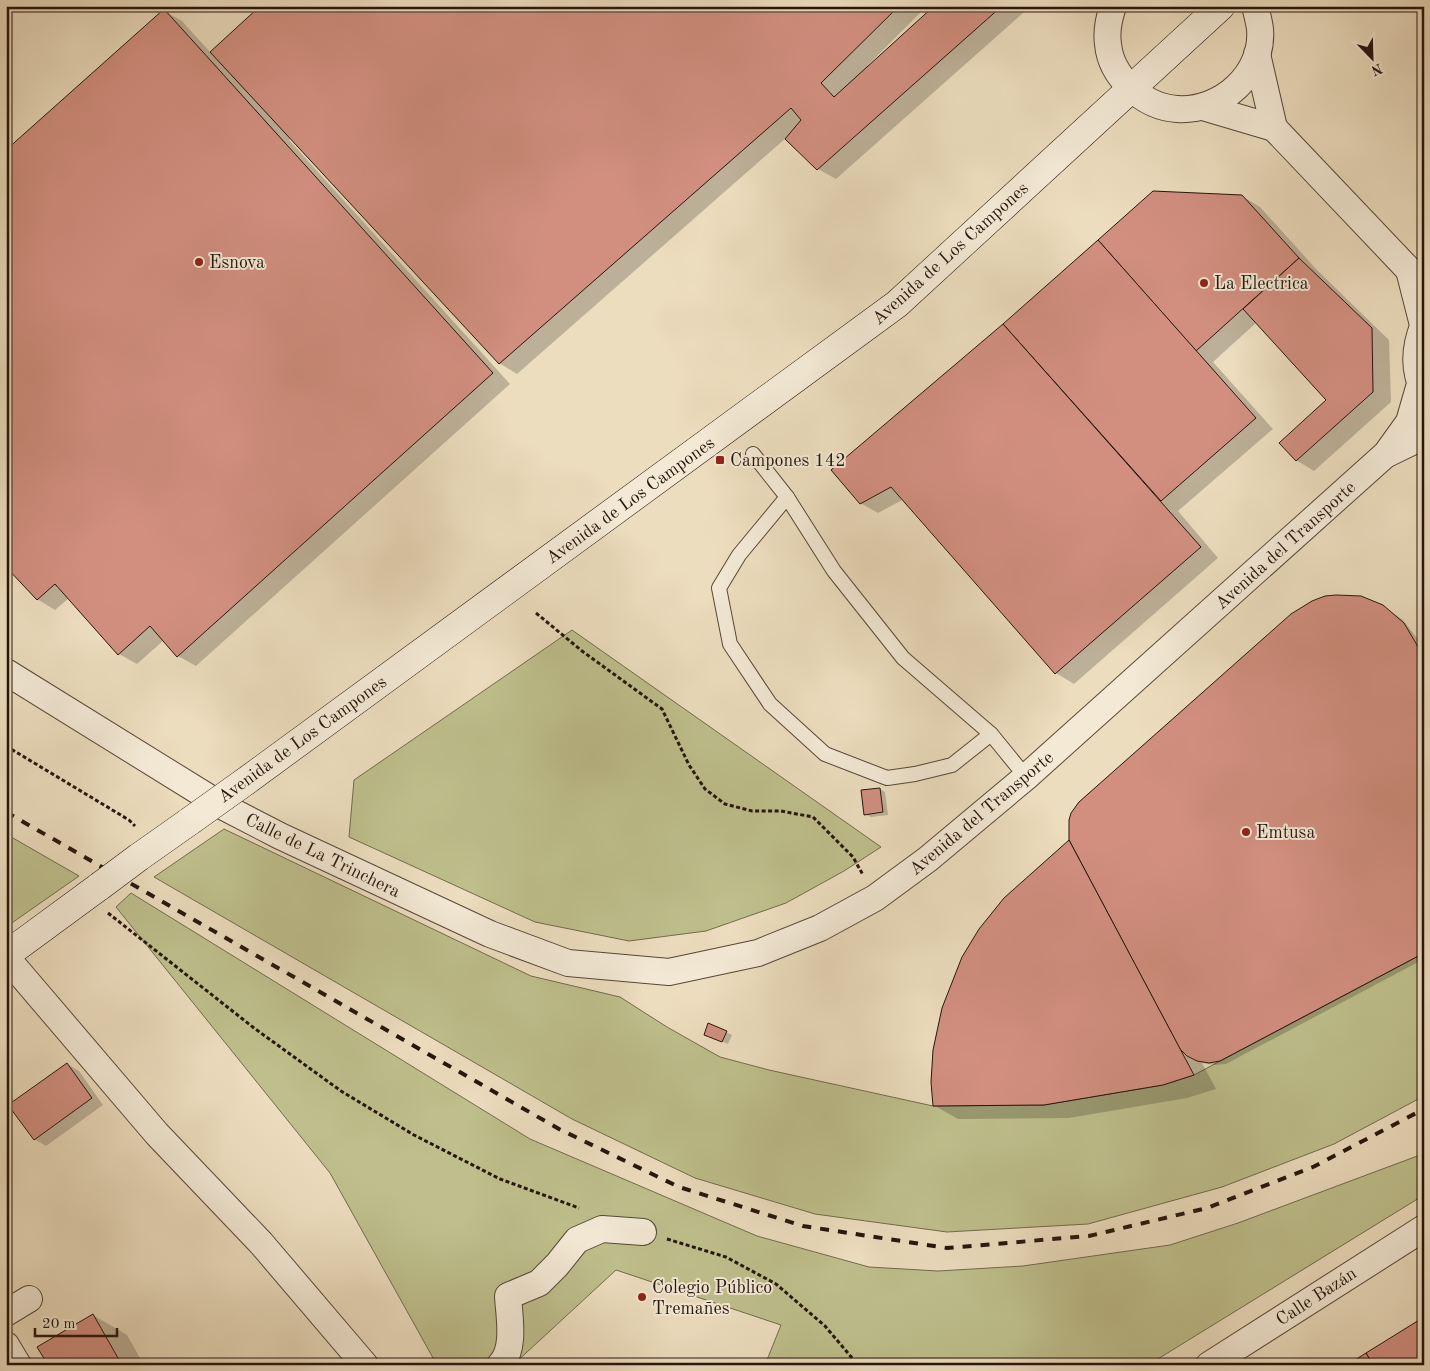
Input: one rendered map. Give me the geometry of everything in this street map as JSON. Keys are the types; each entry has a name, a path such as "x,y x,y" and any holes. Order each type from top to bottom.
{"street":[{"path":"1113,6 1108,20 1108,45 1116,69 1131,89 1152,103 1177,109 1203,107 1227,96 1244,79 1257,54"},
{"name":"Avenida de Los Campones","path":"6,956 897,304 1221,6"},
{"path":"1255,6 1260,30 1257,54 1274,128"},
{"path":"1203,107 1274,128 1416,272 1423,325 1417,344 1416,365 1422,388 1409,422 1386,454"},
{"path":"1386,454 1424,436"},
{"name":"Avenida del Transporte","path":"490,934 568,963 669,972 758,953 820,928 875,898 928,859 1026,777 1386,454"},
{"name":"Calle de La Trinchera","path":"6,672 224,807 280,836 490,934"},
{"path":"6,956 157,1134 261,1243 365,1365"},
{"name":"Calle Bazán","path":"1209,1365 1424,1228"},
{"path":"500,1365 510,1345 508,1296 539,1283 557,1265 577,1240 602,1229 643,1232"},
{"path":"6,1313 29,1299"},
{"path":"6,1345 18,1365"}],"lane":[{"path":"753,454 787,497 834,571 903,658 991,734 1026,777"},
{"path":"787,497 738,555 718,588 730,644 770,704 824,754 887,778 915,774 952,765 991,734"}],"path":[{"path":"536,614 582,651 662,709 689,765 704,789 725,804 752,811 781,811 813,817 854,857 875,898"},
{"path":"6,746 129,820 147,852"},
{"path":"93,891 254,1028 341,1091 414,1135 500,1179 580,1209"},
{"path":"643,1232 726,1256 776,1284 825,1326 858,1365"}],"green space":[{"path":"572,630 881,847 844,871 786,903 706,931 629,941 535,922 349,837 354,780"},
{"path":"224,829 531,976 620,997 667,1027 720,1057 769,1070 933,1106 1044,1105 1163,1085 1194,1075 1424,953 1424,1096 1334,1144 1222,1187 1088,1224 947,1232 815,1214 695,1178 572,1119 154,877"},
{"path":"6,834 79,876 6,927"},
{"path":"131,893 530,1139 757,1236 869,1267 938,1271 1023,1266 1170,1245 1238,1223 1420,1155 1424,1161 1424,1195 1148,1365 765,1365 781,1325 616,1270 513,1365 437,1365 330,1173 116,907"}],"building":[{"path":"256,6 899,6 821,83 834,97 934,6 1002,6 817,170 785,139 801,120 791,108 499,364 210,52 258,8"},
{"name":"Esnova","path":"164,9 493,373 177,657 150,626 118,655 55,584 37,600 6,567 6,150"},
{"name":"La Electrica","path":"1153,191 1242,195 1299,258 1196,351 1098,240"},
{"path":"1098,240 1256,418 1161,501 1003,324"},
{"path":"1299,258 1372,328 1373,392 1296,461 1279,443 1326,400 1243,309"},
{"path":"1003,324 1201,547 1055,674 891,487 860,504 831,470"},
{"name":"Emtusa","path":"1325,596 1361,596 1383,605 1404,623 1424,657 1424,953 1220,1061 1209,1063 1197,1061 1187,1056 1180,1049 1069,840 1071,813 1079,802 1291,614 1312,601"},
{"path":"880,788 883,812 864,815 861,790"},
{"path":"1069,840 1194,1075 1163,1085 1044,1105 933,1106 931,1082 933,1050 942,1008 962,957 979,929 1004,898"},
{"path":"708,1023 727,1031 722,1042 704,1035"},
{"path":"67,1063 92,1098 34,1140 8,1105"},
{"path":"93,1314 122,1365 48,1365 37,1347"},
{"path":"1424,1317 1424,1365 1373,1365 1366,1353"},
{"path":"1366,1353 1373,1365 1347,1365"}],"railway":[{"path":"6,812 559,1129 679,1187 803,1226 947,1248 1089,1236 1207,1208 1313,1167 1424,1109"}],"place":[{"name":"Esnova","path":"199,262"},
{"name":"La Electrica","path":"1204,283"},
{"name":"Campones 142","path":"720,460"},
{"name":"Emtusa","path":"1246,832"},
{"name":"Colegio Público Tremañes","path":"642,1297"}]}
